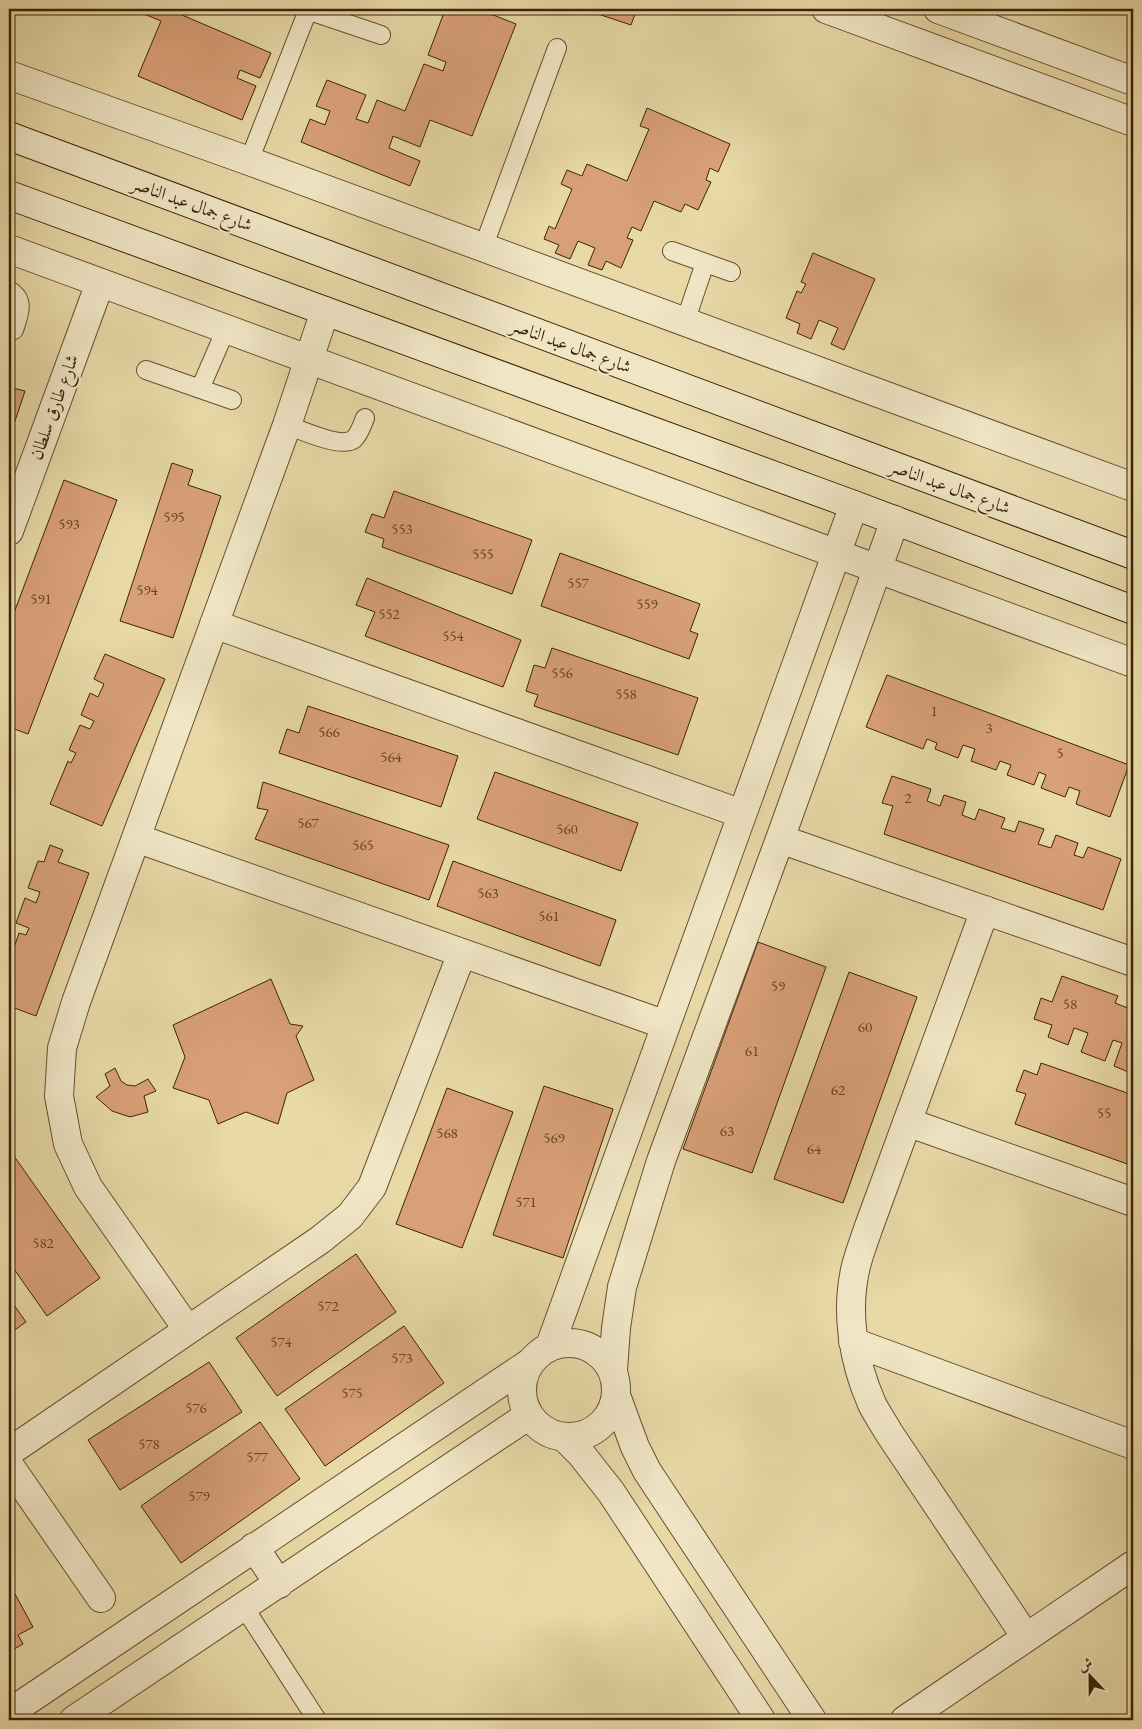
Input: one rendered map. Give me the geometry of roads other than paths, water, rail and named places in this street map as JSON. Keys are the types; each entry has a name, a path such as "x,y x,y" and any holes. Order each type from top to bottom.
{"street":[{"path":"826,9 1133,122"},
{"path":"938,9 1133,80"},
{"path":"9,75 249,161 1133,487"},
{"name":"شارع جمال عبد الناصر","path":"9,136 1133,555"},
{"path":"9,195 895,520 1133,610"},
{"path":"9,249 1133,663"},
{"name":"شارع طارق سلطان","path":"9,530 100,283"},
{"path":"188,1330 88,1188 68,1144 59,1096 62,1048 76,1002 286,425 325,312"},
{"path":"9,1713 541,1354 565,1342 580,1343 593,1348 605,1358 613,1370 617,1384 616,1398 612,1411 604,1423 592,1431 579,1436 564,1437 551,1434 539,1426 529,1415 523,1402 524,1375 541,1354 666,1025 854,505"},
{"path":"613,1370 616,1328 622,1287 661,1162 895,520"},
{"path":"214,624 742,814"},
{"path":"136,838 666,1025"},
{"path":"780,839 1133,962"},
{"path":"985,910 856,1266 851,1304 853,1342 860,1374 872,1405 1026,1637"},
{"path":"9,1452 320,1240 350,1216 372,1187 462,953"},
{"path":"907,1122 1133,1202"},
{"path":"853,1342 1133,1445"},
{"path":"616,1398 646,1471 812,1720"},
{"path":"74,1720 529,1415"},
{"path":"564,1437 582,1454 611,1492 761,1720"},
{"path":"9,1464 101,1598"},
{"path":"254,1547 279,1584"},
{"path":"905,1720 1133,1564"}],"lane":[{"path":"249,161 306,9 381,35"},
{"path":"483,248 557,48"},
{"path":"672,252 731,272"},
{"path":"684,322 705,263"},
{"path":"9,290 15,294 20,302 20,311 14,330"},
{"path":"200,389 226,329"},
{"path":"146,370 232,400"},
{"path":"286,425 335,442 344,443 353,440 360,432 365,418"},
{"path":"244,1607 317,1720"}]}
